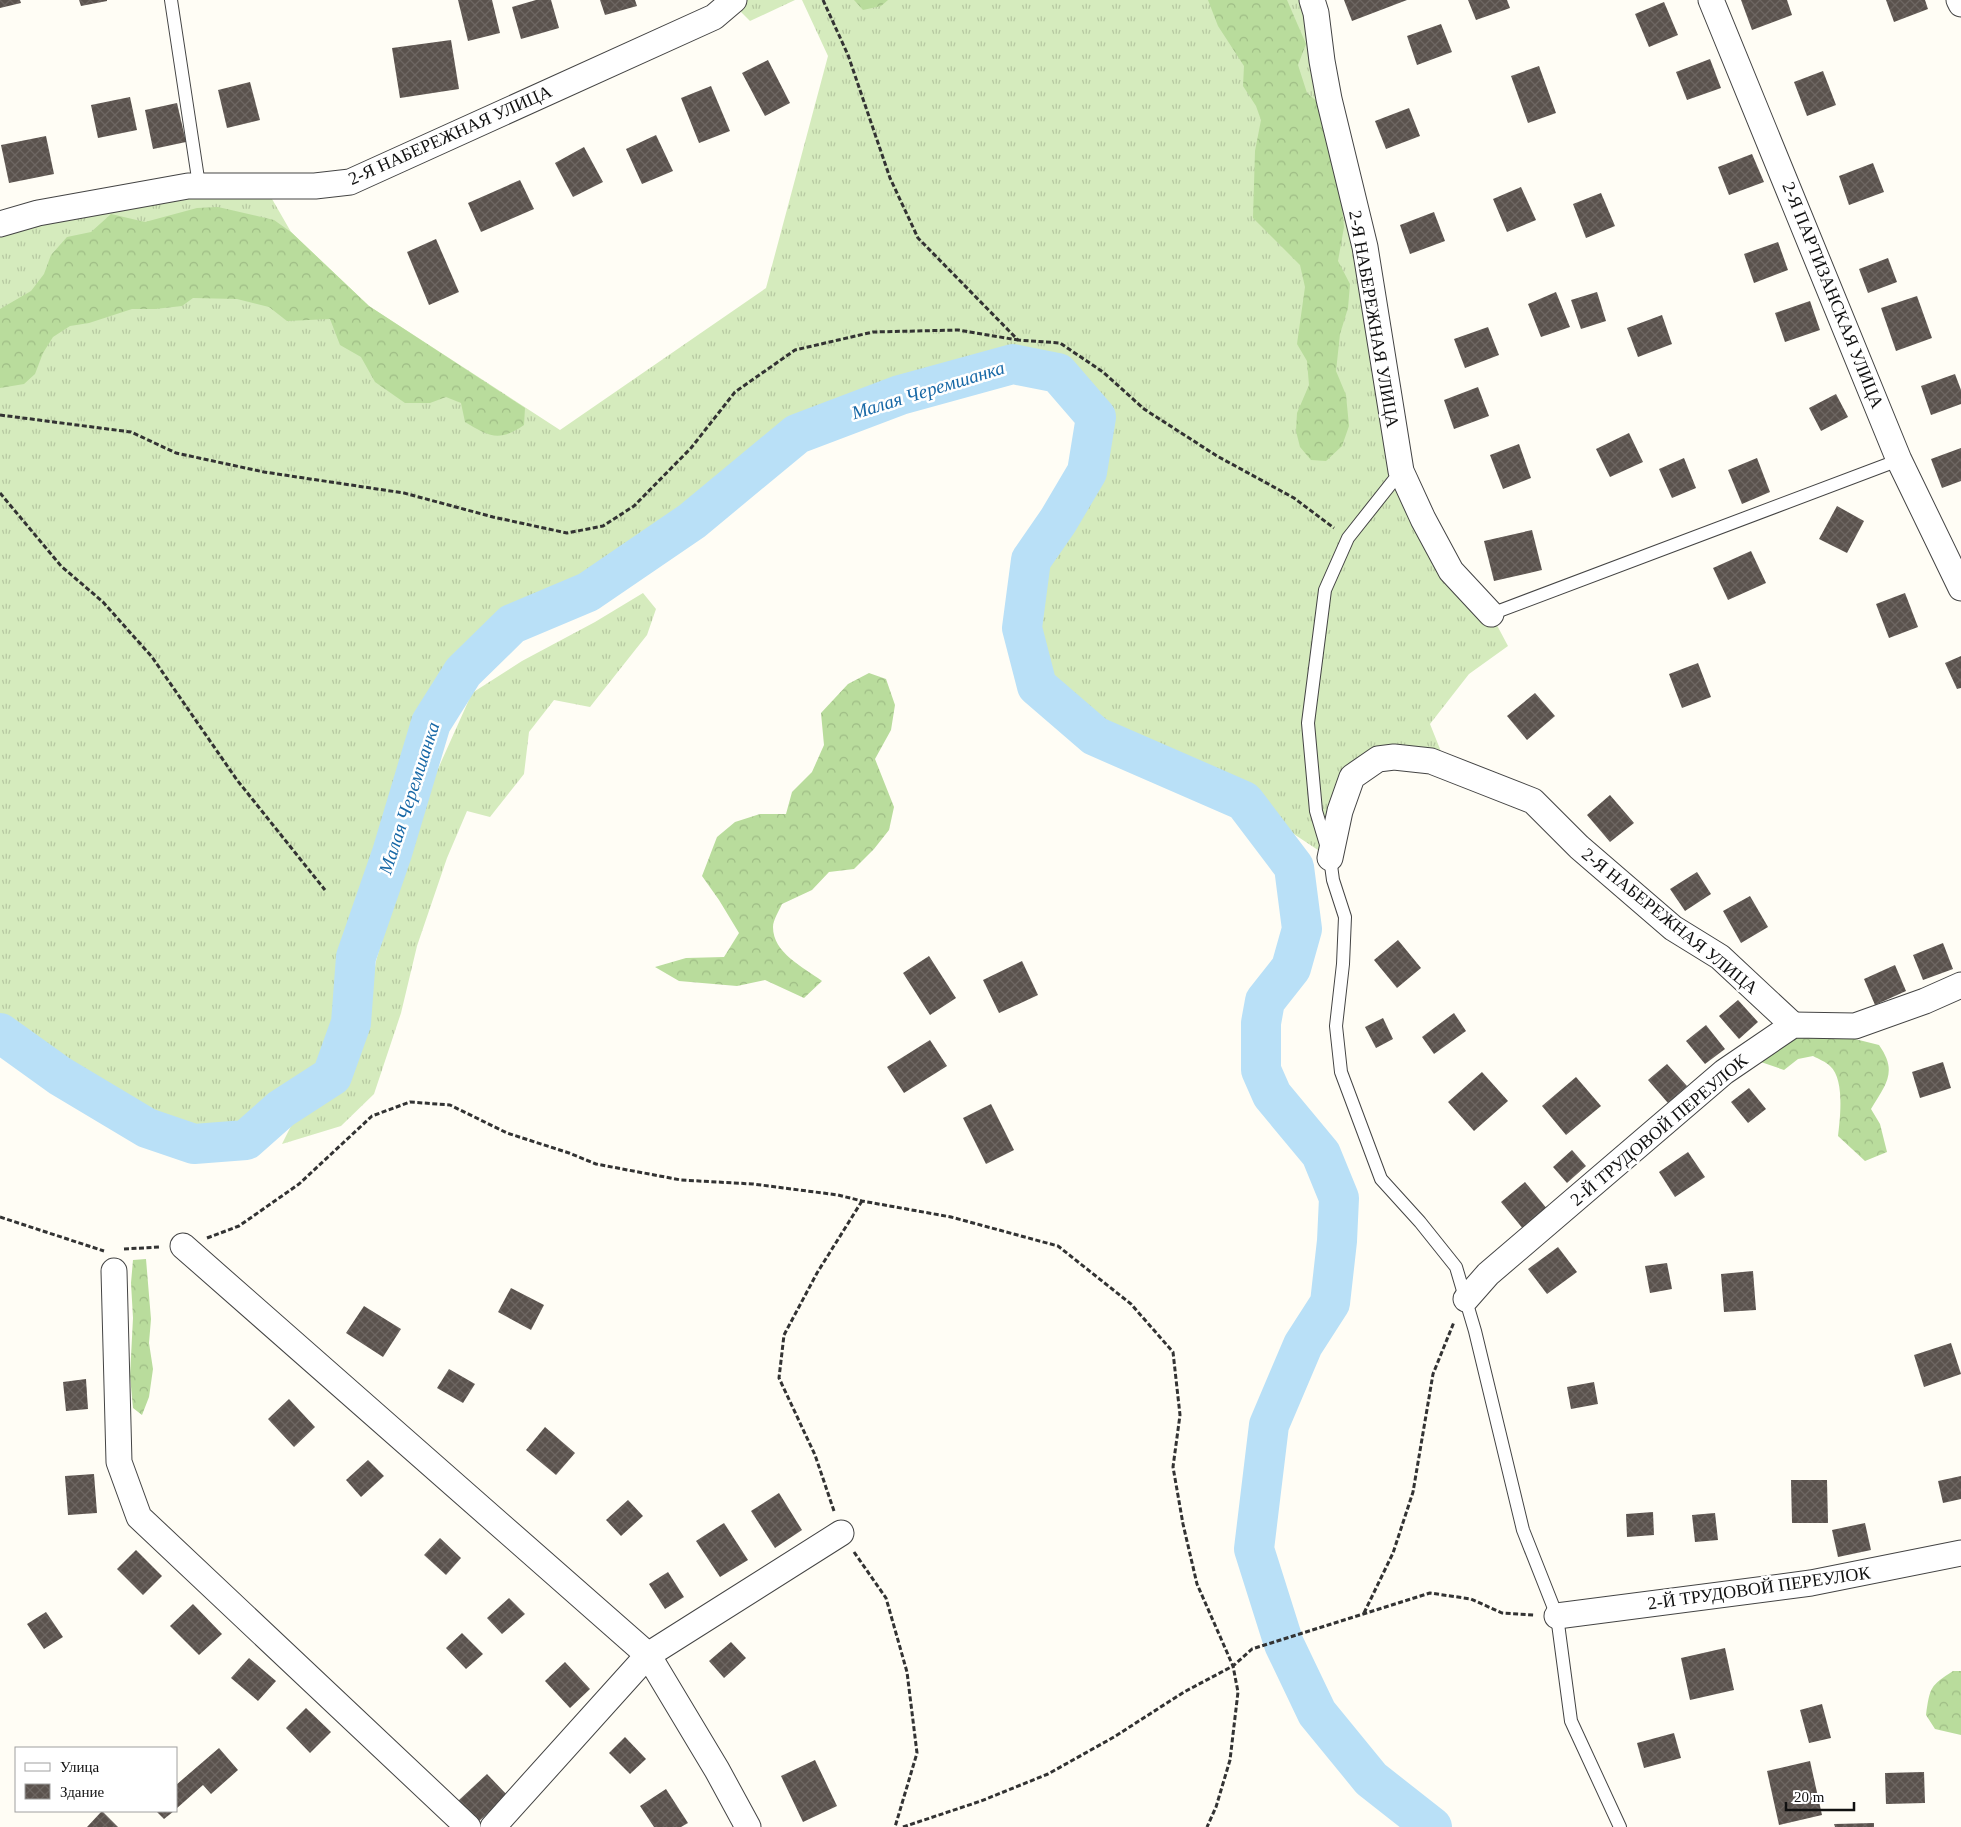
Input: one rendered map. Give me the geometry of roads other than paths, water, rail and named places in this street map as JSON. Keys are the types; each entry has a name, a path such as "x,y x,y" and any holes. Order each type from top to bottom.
{"street":[{"name":"2-Я НАБЕРЕЖНАЯ УЛИЦА","path":"0,224 38,213 198,185 315,186 350,182 714,16 734,0"},
{"name":"2-Я НАБЕРЕЖНАЯ УЛИЦА","path":"1312,0 1316,13 1322,61 1330,99 1365,247 1395,439 1402,472 1423,520 1451,571 1491,614"},
{"name":"2-Я ПАРТИЗАНСКАЯ УЛИЦА","path":"1711,0 1899,460 1961,588"},
{"path":"1959,0 1961,4"},
{"name":"2-Я НАБЕРЕЖНАЯ УЛИЦА","path":"1330,858 1340,812 1352,777 1378,759 1394,757 1431,761 1532,801 1600,866 1673,928 1720,957 1793,1025"},
{"path":"1793,1025 1855,1026 1925,1001 1961,985"},
{"name":"2-Й ТРУДОВОЙ ПЕРЕУЛОК","path":"1466,1299 1488,1274 1724,1072 1793,1025"},
{"path":"183,1246 648,1655 717,1770 748,1827"},
{"path":"113,1255 119,1462 140,1517 468,1827"},
{"path":"493,1827 648,1655 841,1533"},
{"name":"2-Й ТРУДОВОЙ ПЕРЕУЛОК","path":"1557,1616 1811,1583 1961,1553"}],"lane":[{"path":"171,0 198,185"},
{"path":"1491,614 1899,460"},
{"path":"1402,472 1348,538 1325,590 1308,724 1316,811 1330,858 1333,880 1345,917 1343,964 1336,1026 1341,1072 1381,1178 1456,1267 1478,1340 1523,1530 1557,1616 1571,1721 1620,1827"}],"waterway":[{"name":"Малая Черемшанка","path":"0,1033 60,1076 147,1128 194,1144 246,1140 281,1109 332,1076 351,1023 356,957 392,853 431,723 463,672 512,624 588,592 692,521 797,434 900,395 1013,364 1058,373 1096,417 1087,472 1058,521 1031,560 1022,628 1037,686 1095,736 1244,801 1294,867 1302,929 1291,968 1265,1001 1261,1023 1261,1070 1272,1095 1321,1154 1339,1198 1337,1241 1330,1303 1303,1345 1269,1425 1254,1549 1284,1644 1317,1713 1371,1779 1432,1827"}]}
